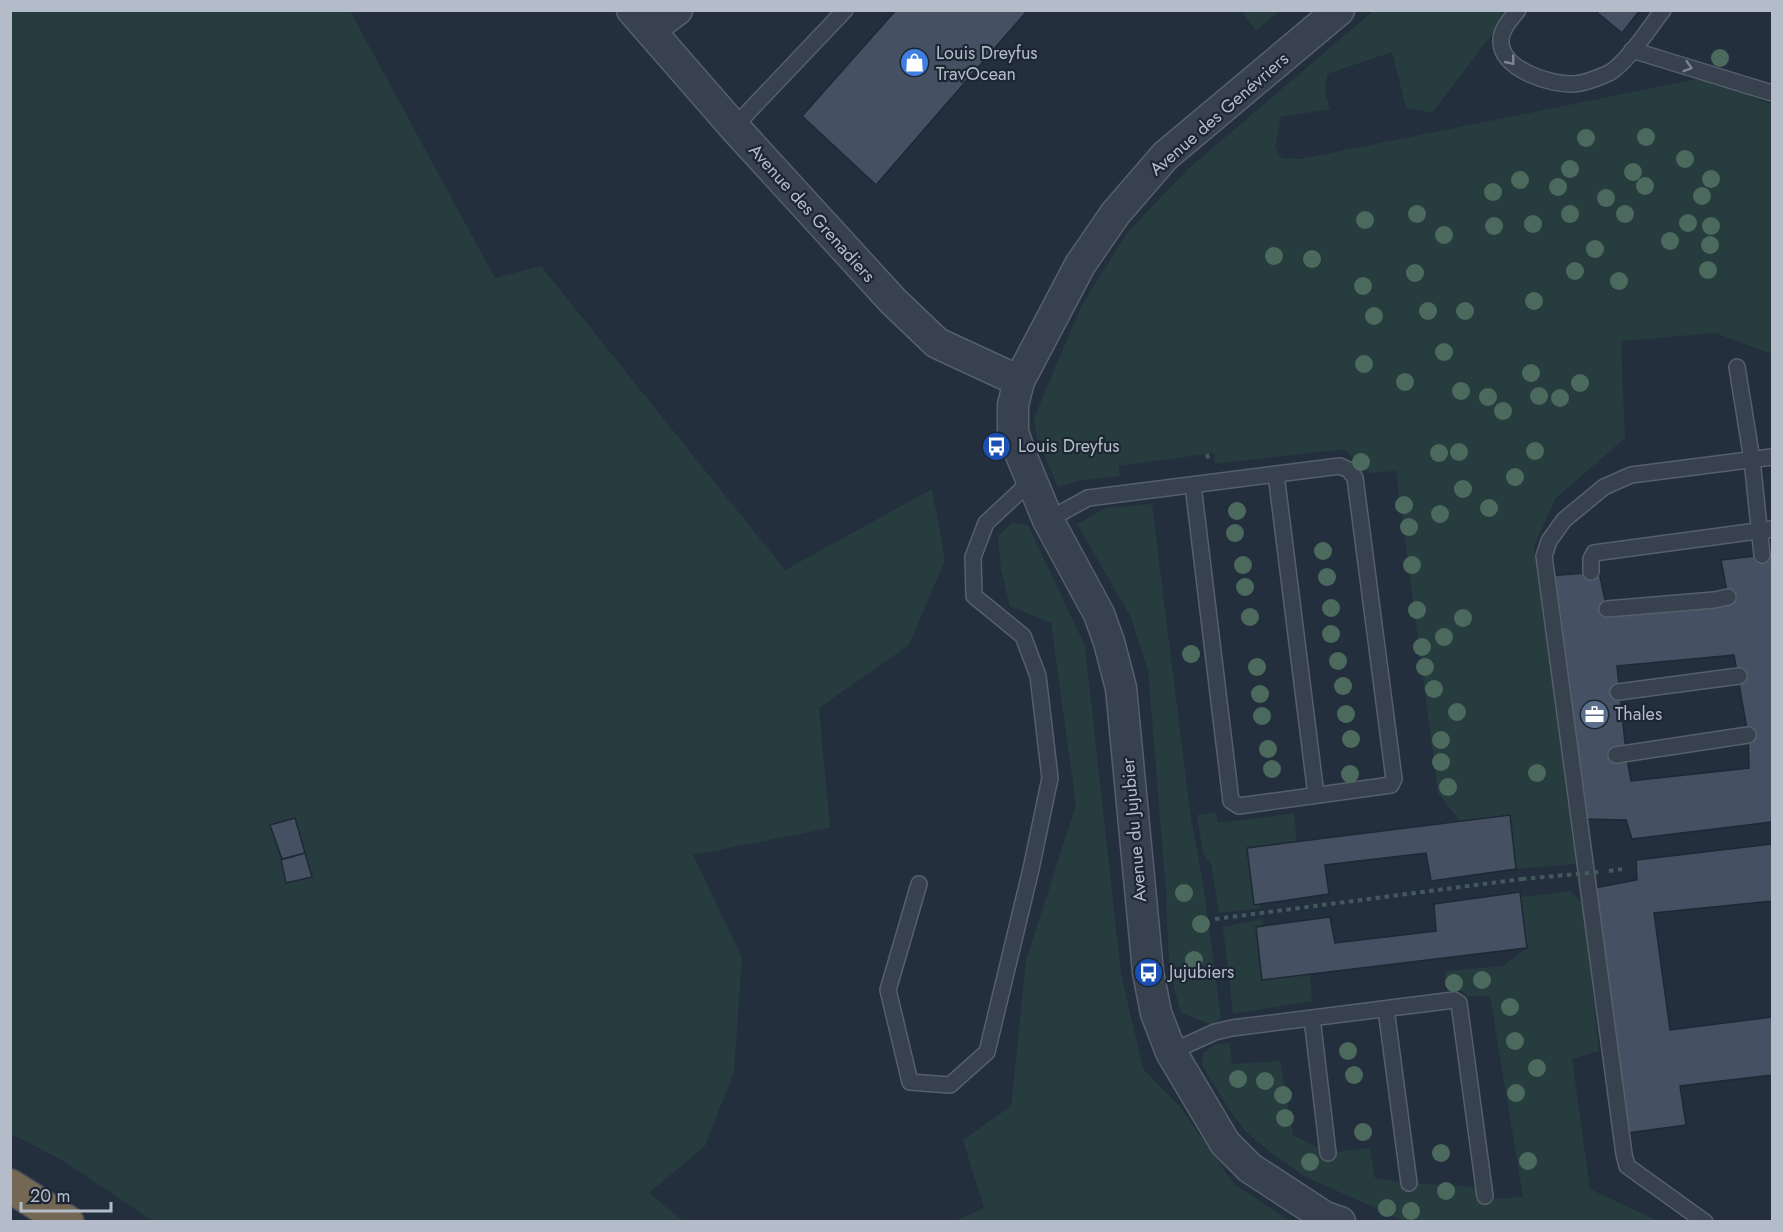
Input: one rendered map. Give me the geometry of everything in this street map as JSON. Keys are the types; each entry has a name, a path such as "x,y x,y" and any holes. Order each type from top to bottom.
{"highway":[{"path":"10,1186 67,1221"}],"street":[{"path":"641,20 677,10"},
{"name":"Avenue des Genévriers","path":"1019,381 1080,265 1122,206 1165,156 1339,10"},
{"name":"Avenue des Grenadiers","path":"641,20 734,127 893,301 937,344 1019,381"},
{"name":"Avenue du Jujubier","path":"1019,381 1013,405 1013,432 1048,520 1099,614 1121,688 1148,972 1156,1013 1171,1052 1225,1143 1250,1168 1326,1217 1340,1221"}],"lane":[{"path":"734,127 845,10"},
{"path":"1518,10 1505,28 1501,42 1505,55 1516,68 1555,83 1575,84 1597,79 1612,71 1632,50 1663,10"},
{"path":"1632,50 1773,93"},
{"path":"1737,367 1766,530 1762,555"},
{"path":"1705,1221 1628,1166 1624,1154 1544,556 1548,541 1564,520 1604,487 1631,475 1773,458"},
{"path":"1048,520 1088,498 1340,466 1349,470 1355,478 1394,779 1391,785 1239,806 1231,801 1193,485"},
{"path":"1276,474 1316,795"},
{"path":"919,884 888,990 910,1082 950,1084 987,1052 1050,778 1038,676 1023,636 974,596 973,557 986,523 1031,481"},
{"path":"1591,572 1591,559 1594,553 1766,530"},
{"path":"1607,609 1728,597"},
{"path":"1618,692 1739,676"},
{"path":"1616,755 1748,735"},
{"path":"1171,1052 1215,1032 1454,1000 1459,1003 1485,1196"},
{"path":"1386,1009 1409,1183"},
{"path":"1312,1018 1328,1153"}],"path":[{"path":"1215,919 1522,879 1599,872"}],"green space":[{"path":"10,11 350,11 495,278 541,266 785,570 932,489 945,560 909,645 819,708 830,828 693,855 742,957 734,1072 705,1146 649,1193 683,1221 153,1221 62,1160 11,1134"},
{"path":"1241,11 1279,11 1256,31"},
{"path":"1373,11 1510,11 1432,113 1406,108 1392,52 1327,74 1325,93 1330,109 1281,117 1275,148 1282,158 1301,159 1707,77 1772,105 1772,354 1715,333 1621,341 1625,438 1555,499 1534,547 1576,864 1516,869 1510,815 1460,821 1438,793 1396,471 1369,473 1344,449 1215,464 1214,453 1118,466 1120,476 1079,481 1058,487 1037,438 1034,418 1081,307 1126,234 1188,169"},
{"path":"1152,504 1191,819 1203,882 1221,1018 1213,1025 1181,1013 1169,968 1166,891 1148,671 1131,617 1077,524 1105,508"},
{"path":"1011,523 1028,525 1085,646 1121,974 1143,1069 1180,1107 1234,1184 1290,1221 955,1221 984,1208 963,1140 1011,1106 1026,960 1076,805 1051,623 1010,606 1001,569 998,537"},
{"path":"1216,813 1218,823 1294,813 1297,842 1247,849 1254,904 1260,904 1260,908 1219,913 1211,864 1203,854 1197,815"},
{"path":"1570,891 1583,903 1599,1051 1572,1059 1590,1189 1658,1221 1404,1221 1304,1176 1270,1152 1246,1132 1202,1065 1203,1053 1216,1044 1230,1043 1232,1064 1280,1061 1293,1135 1328,1153 1370,1148 1375,1178 1399,1182 1475,1187 1476,1200 1523,1197 1490,996 1468,996 1446,979 1446,971 1503,966 1527,948 1521,897"},
{"path":"1262,919 1263,926 1256,927 1262,980 1310,974 1312,1001 1233,1014 1223,927"}],"building":[{"name":"Louis Dreyfus TravOcean","path":"896,10 1028,10 876,185 802,116"},
{"path":"1594,10 1640,10 1622,33"},
{"name":"Thales","path":"1772,554 1772,822 1632,839 1626,820 1583,819 1547,576 1599,572 1607,609 1728,597 1721,560","holes":["1734,655 1748,735 1749,768 1631,781 1617,666"]},
{"path":"1510,815 1516,869 1431,881 1426,853 1325,865 1329,894 1254,905 1247,848"},
{"path":"295,818 305,853 282,859 270,825"},
{"path":"1772,844 1772,901 1654,913 1670,1030 1772,1017 1772,1075 1680,1086 1686,1125 1627,1133 1589,889 1637,880 1636,860"},
{"path":"305,853 312,877 286,883 281,860"},
{"path":"1520,892 1527,948 1262,980 1256,927 1330,917 1335,943 1436,931 1434,904"}],"place":[{"name":"Louis Dreyfus TravOcean","path":"915,63"},
{"name":"Louis Dreyfus","path":"997,446"},
{"name":"Thales","path":"1594,714"},
{"name":"Jujubiers","path":"1148,972"}]}
